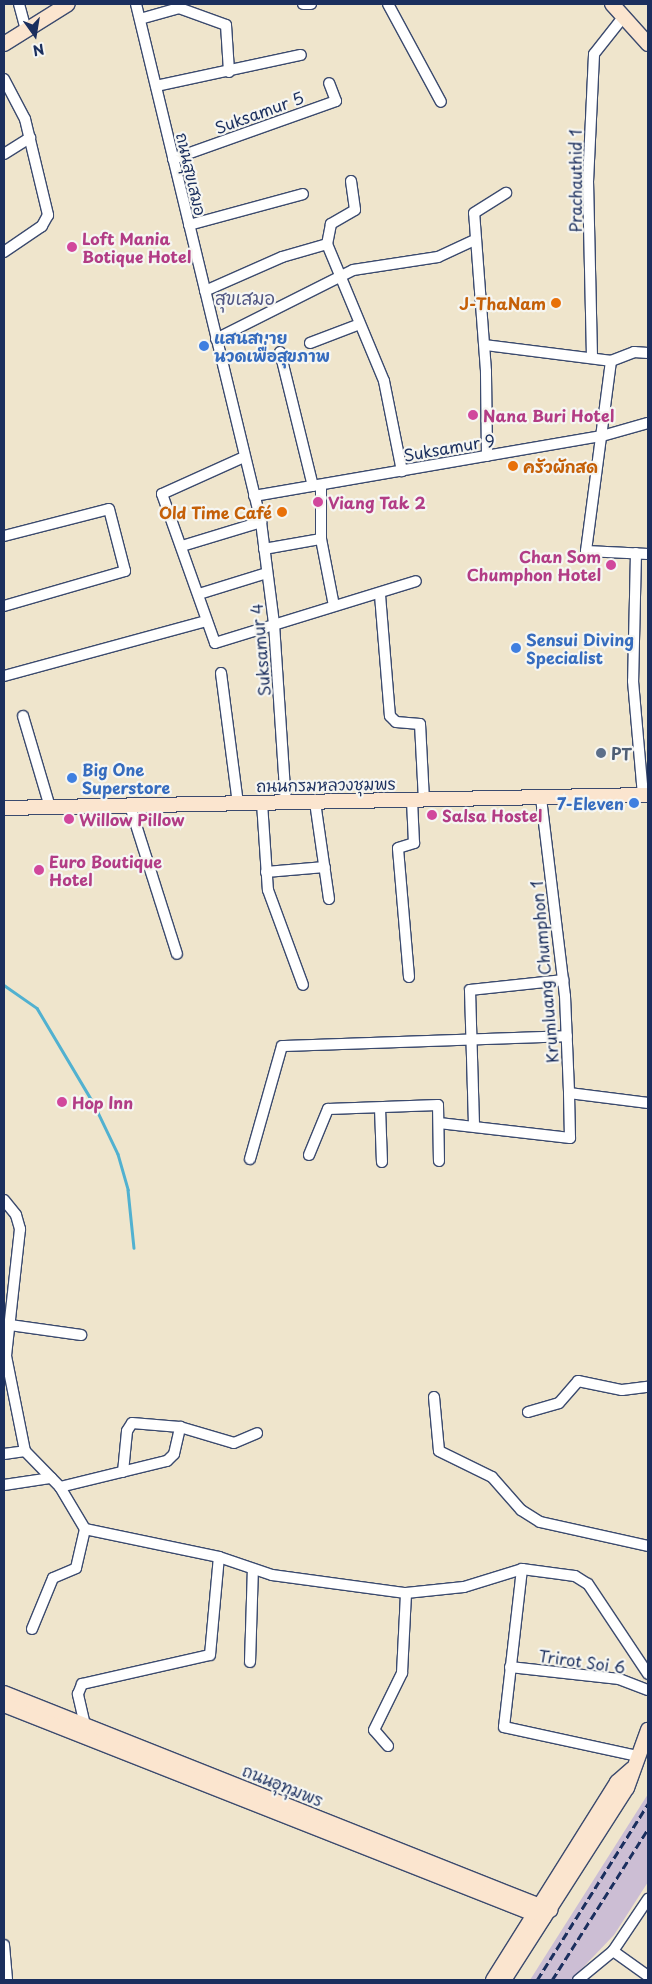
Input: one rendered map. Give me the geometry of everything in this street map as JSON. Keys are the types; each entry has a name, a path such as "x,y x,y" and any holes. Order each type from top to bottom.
{"street":[{"path":"19,4 26,30"},
{"path":"4,44 68,4"},
{"name":"ถนนสุขเสมอ","path":"136,4 254,496"},
{"path":"303,4 311,4"},
{"path":"388,4 440,102"},
{"path":"612,4 648,44"},
{"path":"140,19 179,8 226,25 229,72"},
{"name":"Prachauthid 1","path":"592,358 588,172 594,54 624,16"},
{"path":"156,86 229,72 300,55"},
{"path":"4,79 30,138 48,215 42,226 4,252"},
{"name":"Suksamur 5","path":"173,159 336,101 330,83"},
{"path":"4,154 30,138"},
{"path":"351,181 355,210 331,224 327,244 384,381 402,471"},
{"path":"487,456 484,345 473,241 478,207 506,193"},
{"path":"189,226 303,194"},
{"path":"216,339 359,268 438,257 473,241"},
{"path":"205,291 282,257 327,244"},
{"path":"310,343 360,324"},
{"path":"484,345 611,361 634,352 648,353"},
{"path":"280,352 317,485 321,539 334,606"},
{"path":"611,361 586,551 648,554"},
{"name":"Suksamur 9","path":"254,496 602,436 648,423"},
{"path":"244,457 162,494 215,643 334,606 380,595 416,581"},
{"name":"Suksamur 4","path":"254,496 268,573 274,624 286,803"},
{"path":"4,536 110,509 125,572 4,606"},
{"path":"182,546 260,522"},
{"path":"264,549 321,539"},
{"path":"636,553 632,682 646,795"},
{"path":"199,594 268,573"},
{"path":"380,595 390,716 396,722 420,724 418,800 414,843 398,848 409,977"},
{"path":"4,676 207,621"},
{"path":"221,673 238,804"},
{"path":"23,716 50,808"},
{"name":"ถนนกรมหลวงชุมพร","path":"4,808 646,795"},
{"name":"Krumluang Chumphon 1","path":"474,1125 570,1138 563,980 541,798"},
{"path":"315,802 329,899"},
{"path":"262,803 266,872 274,916 303,985"},
{"path":"130,806 177,954"},
{"path":"266,872 325,867"},
{"path":"439,1122 474,1125 470,990 475,987 563,980"},
{"path":"250,1159 282,1046 471,1037 566,1036"},
{"path":"568,1093 648,1103"},
{"path":"309,1155 328,1109 438,1105 439,1160"},
{"path":"380,1108 382,1162"},
{"path":"4,1200 16,1216 20,1229 6,1356 25,1451 60,1487 86,1529 76,1568 52,1578 32,1629"},
{"path":"10,1325 81,1336"},
{"path":"528,1412 559,1403 578,1381 622,1390 648,1387"},
{"path":"434,1397 439,1451 492,1478 521,1510 540,1522 648,1546"},
{"path":"123,1472 132,1423 180,1428 234,1443 257,1433"},
{"path":"60,1487 171,1459 180,1428"},
{"path":"4,1454 25,1451"},
{"path":"4,1485 51,1478"},
{"path":"86,1529 219,1557 253,1569 406,1593 464,1587 522,1569 575,1576 588,1584 648,1674"},
{"path":"85,1725 78,1694 82,1684 210,1654 219,1557"},
{"path":"250,1662 253,1569"},
{"path":"522,1569 503,1722 508,1730 634,1762"},
{"path":"388,1746 374,1730 402,1673 406,1593"},
{"name":"Trirot Soi 6","path":"510,1667 620,1679 648,1690"},
{"name":"ถนนอุทุมพร","path":"4,1693 543,1912"},
{"name":"ถนนอุทุมพร","path":"4,1705 543,1912"},
{"path":"504,1980 605,1800 634,1762 648,1730"},
{"path":"578,1980 613,1951 648,1899"},
{"path":"493,1980 543,1912"},
{"path":"4,1945 7,1980"},
{"path":"613,1951 648,1976"}],"shaded area":[{"path":"648,1794 648,1882 614,1935 571,1980 530,1980"}],"waterway":[{"path":"4,985 37,1008 94,1104 118,1154 128,1190 134,1248"}],"railway":[{"path":"537,1980 648,1804"},
{"path":"552,1980 648,1829"}],"place":[{"name":"Loft Mania Botique Hotel","path":"72,247"},
{"name":"J-ThaNam","path":"556,303"},
{"name":"แสนสบาย นวดเพื่อสุขภาพ","path":"204,346"},
{"name":"Nana Buri Hotel","path":"473,415"},
{"name":"ครัวผักสด","path":"513,466"},
{"name":"Viang Tak 2","path":"318,502"},
{"name":"Old Time Café","path":"282,512"},
{"name":"Chan Som Chumphon Hotel","path":"611,565"},
{"name":"Sensui Diving Specialist","path":"516,648"},
{"name":"PT","path":"601,753"},
{"name":"Big One Superstore","path":"72,778"},
{"name":"7-Eleven","path":"634,803"},
{"name":"Salsa Hostel","path":"432,815"},
{"name":"Willow Pillow","path":"69,819"},
{"name":"Euro Boutique Hotel","path":"39,870"},
{"name":"Hop Inn","path":"62,1102"}],"district":[{"name":"สุขเสมอ","path":"245,298"}]}
